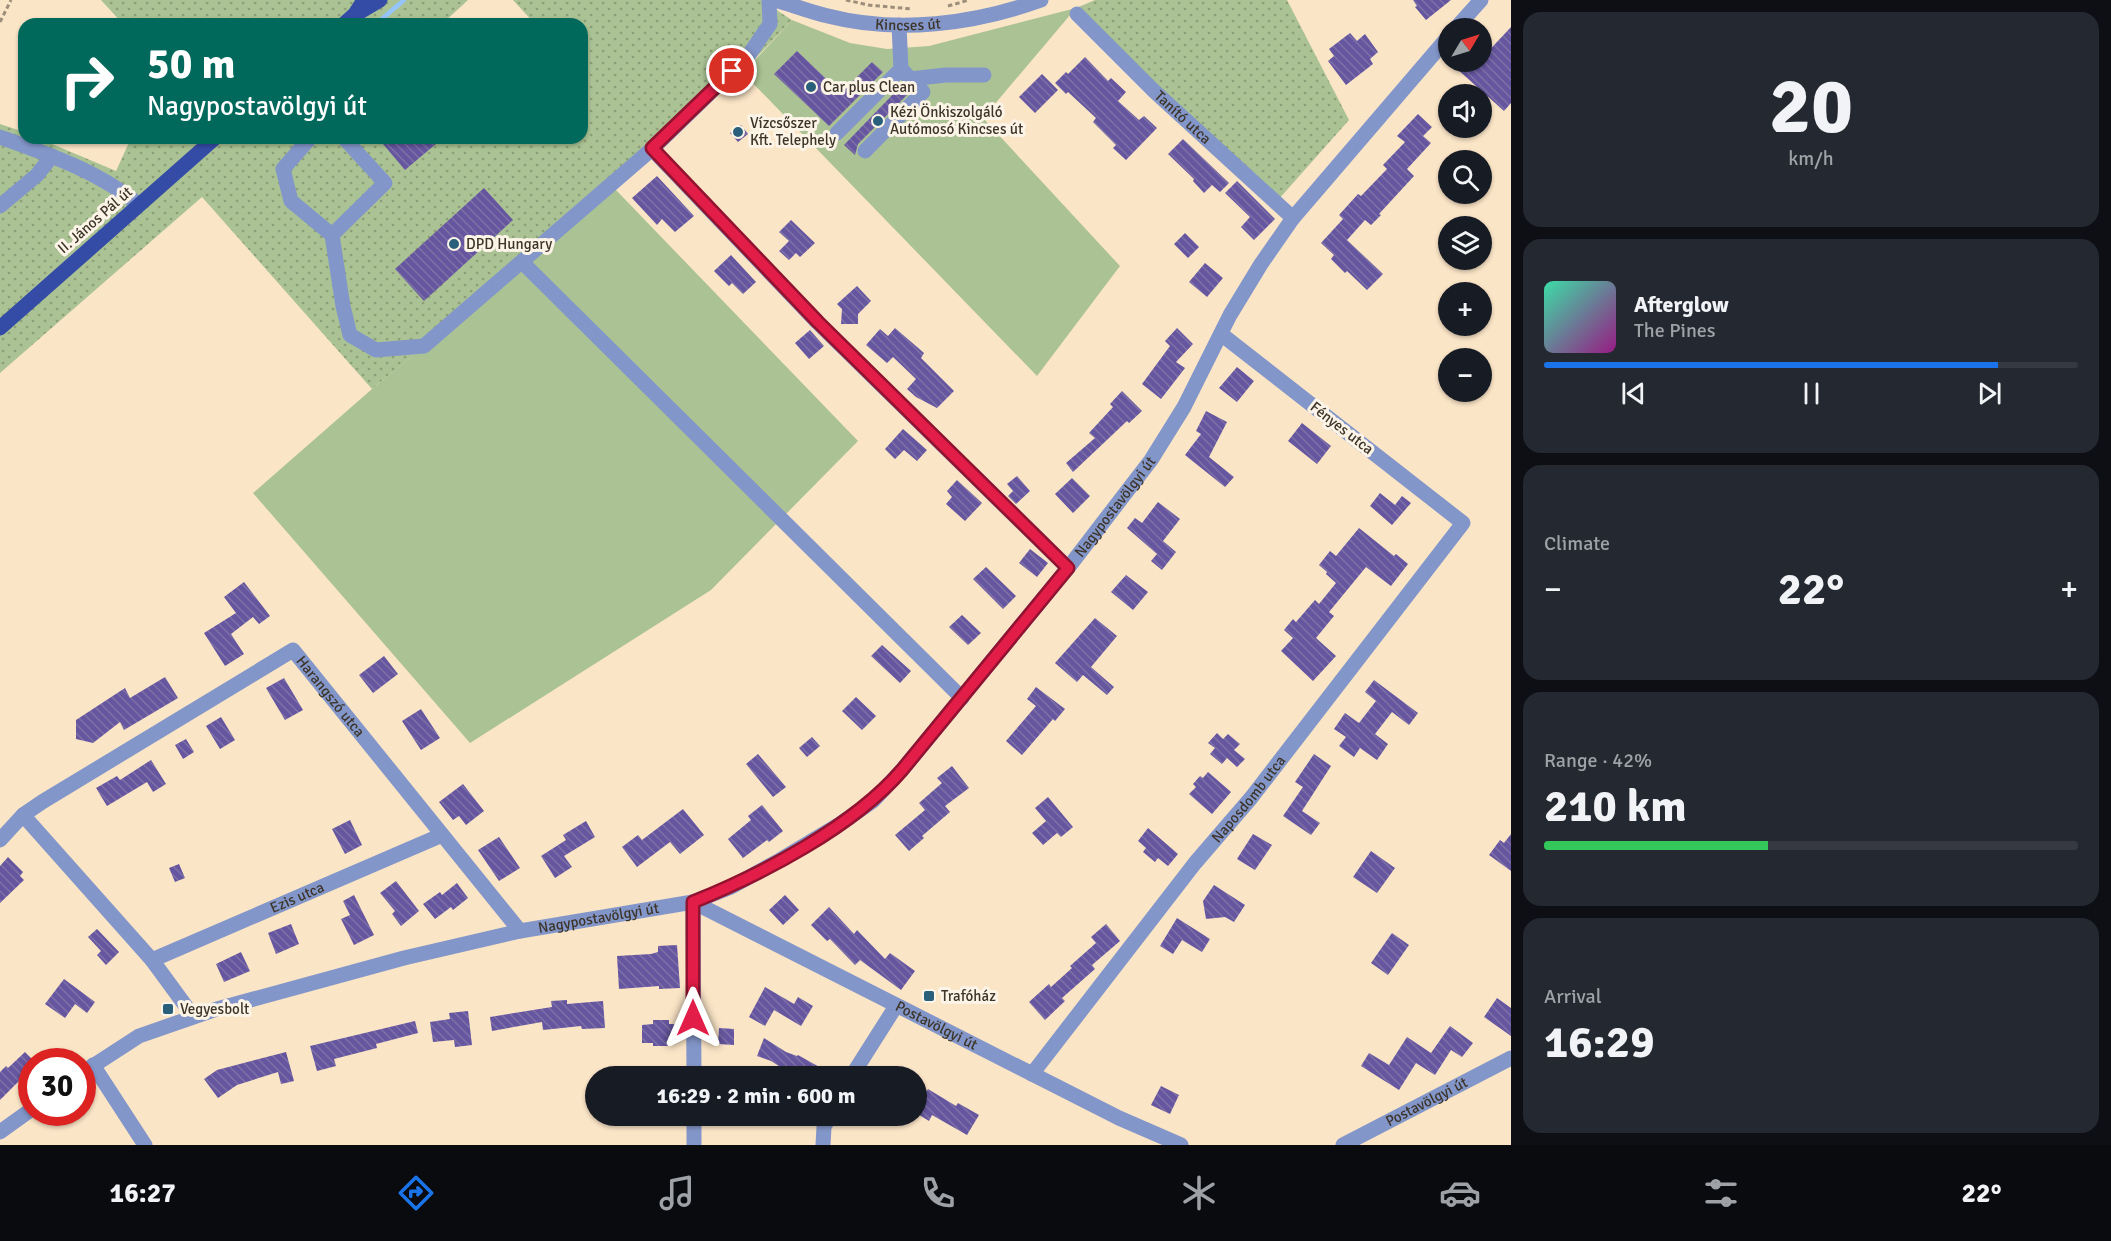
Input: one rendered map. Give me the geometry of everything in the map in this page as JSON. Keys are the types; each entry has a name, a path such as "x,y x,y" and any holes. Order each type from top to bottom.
{"main road":[{"path":"351,18 364,0"},
{"path":"352,18 380,0"},
{"name":"II. János Pál út","path":"0,328 208,144"}],"street":[{"path":"305,144 283,169 291,201 332,235 350,335 376,350 424,346 638,163 748,56 770,24 769,0"},
{"name":"Kincses út","path":"775,0 829,17 886,25 954,22 1016,4 1041,0"},
{"path":"1465,18 1481,0"},
{"name":"Tanító utca","path":"1077,14 1154,91 1293,218"},
{"path":"865,151 923,92 906,74 899,25"},
{"name":"Nagypostavölgyi út","path":"96,1064 139,1036 193,1016 404,958 520,931 693,902 731,886 780,860 840,824 874,800 896,778 1068,568 1151,460 1184,407 1221,334 1261,264 1293,218 1438,49"},
{"path":"837,133 906,74 984,75"},
{"path":"0,137 18,144"},
{"path":"19,144 52,156 121,190 139,205"},
{"path":"332,235 385,183 349,144"},
{"path":"652,148 818,322 1068,568"},
{"path":"0,206 38,175 52,156"},
{"path":"522,262 962,698"},
{"name":"Fényes utca","path":"1221,334 1463,523"},
{"name":"Naposdomb utca","path":"1032,1074 1195,863 1251,798 1463,523"},
{"name":"Harangszó utca","path":"0,840 23,815 293,650 520,931"},
{"path":"23,815 152,960 193,1016"},
{"name":"Ezis utca","path":"152,960 442,836"},
{"path":"693,902 694,1066"},
{"name":"Postavölgyi út","path":"693,902 1119,1118 1181,1145"},
{"path":"858,1066 896,1006"},
{"name":"Postavölgyi út","path":"1343,1145 1511,1058"},
{"path":"96,1080 145,1145"},
{"path":"0,1132 18,1119"},
{"path":"694,1126 694,1145"},
{"path":"823,1145 825,1126"}],"path":[{"path":"0,21 11,0"},
{"path":"846,0 918,9"},
{"path":"941,9 969,0"}],"green space":[{"path":"101,0 468,0 448,18 118,18"},
{"path":"513,0 769,0 778,11 792,20 693,119 641,166 535,257 372,389 202,197 0,373 0,124 18,130 18,144 52,144 116,171 128,144 588,144 588,18 530,18"},
{"path":"1095,0 1287,0 1349,120 1278,200 1076,8"},
{"path":"1076,8 983,118 1120,266 1037,376 743,73 792,20 850,43 887,49 929,46"},
{"path":"615,189 858,441 711,590 470,743 253,493 372,389"}],"building":[{"path":"1413,0 1451,0 1426,20 1415,7 1417,6"},
{"path":"1511,27 1511,103 1504,111 1492,100 1492,84 1474,84 1460,72 1492,72 1492,47"},
{"path":"1350,33 1357,41 1365,34 1378,52 1370,59 1373,64 1346,85 1328,61 1334,56 1329,49"},
{"name":"Car plus Clean","path":"797,51 841,93 872,62 883,72 829,126 774,74"},
{"path":"1085,57 1108,81 1111,78 1126,92 1118,101 1139,120 1144,116 1157,128 1126,160 1113,148 1116,145 1093,122 1096,118 1055,83"},
{"path":"1042,74 1058,90 1035,113 1019,97"},
{"name":"Kézi Önkiszolgáló Autómosó Kincses út","path":"901,86 909,93 858,144 855,155 844,145"},
{"path":"1418,114 1432,127 1423,136 1431,143 1407,169 1414,176 1371,225 1365,220 1347,240 1383,274 1367,290 1331,259 1334,255 1321,243 1343,219 1339,215 1358,194 1361,196 1387,169 1383,165 1405,142 1397,136"},
{"name":"Vízcsőszer Kft. Telephely","path":"741,125 748,134 738,142 730,133"},
{"path":"1183,139 1229,183 1220,192 1212,185 1204,193 1193,181 1194,179 1168,154"},
{"path":"383,144 436,144 405,170"},
{"path":"657,176 694,216 675,232 662,219 657,225 632,198"},
{"path":"1237,181 1275,219 1254,240 1241,227 1250,217 1225,193"},
{"name":"DPD Hungary","path":"484,188 513,220 424,301 395,269"},
{"path":"791,220 815,243 800,257 796,253 789,260 779,251 789,241 779,232"},
{"path":"1185,233 1199,247 1188,258 1174,244"},
{"path":"731,255 756,282 743,294 732,283 729,286 714,271"},
{"path":"1205,263 1223,278 1207,297 1189,282"},
{"path":"857,286 871,301 858,314 858,324 841,324 842,309 837,304"},
{"path":"895,328 924,353 921,358 954,391 937,408 916,397 907,389 916,379 893,357 887,363 866,345 880,329 888,336"},
{"path":"1177,328 1193,344 1176,362 1185,368 1161,399 1142,384 1170,346 1165,341"},
{"path":"810,330 824,346 809,359 795,343"},
{"path":"1237,367 1254,381 1237,402 1219,388"},
{"path":"1122,391 1142,411 1129,423 1127,421 1073,472 1066,463 1095,438 1089,433 1113,407 1110,404"},
{"path":"1206,411 1227,422 1209,457 1234,477 1225,487 1185,455 1201,434 1196,431"},
{"path":"1302,423 1331,446 1317,464 1288,441"},
{"path":"903,429 927,450 917,461 904,450 895,459 885,449"},
{"path":"1017,476 1030,491 1016,504 1008,496 1013,491 1007,484"},
{"path":"1072,478 1090,496 1073,513 1055,494"},
{"path":"957,480 982,503 965,521 946,504 952,497 947,491"},
{"path":"1380,493 1395,505 1402,496 1411,503 1392,525 1370,506"},
{"path":"1158,502 1180,519 1163,541 1176,552 1162,570 1151,561 1157,554 1127,528 1135,518 1142,523"},
{"path":"1359,528 1394,556 1396,554 1408,564 1391,586 1366,567 1329,612 1334,616 1316,638 1336,656 1313,681 1281,651 1293,638 1284,630 1293,619 1296,622 1315,600 1319,604 1336,583 1319,565 1330,551 1336,556"},
{"path":"1030,549 1048,563 1037,577 1019,563"},
{"path":"986,567 1016,596 1003,609 973,579"},
{"path":"1126,575 1148,592 1133,610 1111,592"},
{"path":"244,582 270,616 259,624 253,617 231,634 244,654 225,666 204,633 236,613 224,597"},
{"path":"962,615 981,633 968,645 949,627"},
{"path":"1095,618 1117,636 1091,667 1114,687 1107,695 1083,675 1077,682 1055,663"},
{"path":"882,645 911,671 900,683 871,656"},
{"path":"384,656 398,674 373,693 359,675"},
{"path":"165,677 178,698 124,730 120,722 93,743 76,739 76,720 125,688 130,698"},
{"path":"284,678 303,710 285,720 266,688"},
{"path":"1374,680 1418,713 1409,725 1392,712 1375,734 1388,744 1377,760 1360,748 1354,757 1339,746 1346,737 1334,729 1345,713 1359,723 1376,701 1365,692"},
{"path":"1036,687 1065,709 1055,721 1053,719 1022,755 1006,741 1036,706 1027,699"},
{"path":"856,697 876,716 862,730 842,711"},
{"path":"421,709 440,738 421,750 402,721"},
{"path":"221,717 235,740 220,749 206,726"},
{"path":"1217,733 1223,739 1228,734 1240,744 1234,750 1245,759 1237,767 1227,758 1222,764 1210,754 1215,748 1208,743"},
{"path":"812,737 820,746 807,757 799,748"},
{"path":"186,739 194,752 183,759 175,745"},
{"path":"758,754 786,787 773,797 746,764"},
{"path":"1314,754 1331,766 1302,811 1320,823 1311,835 1283,816 1303,787 1295,782"},
{"path":"151,760 166,784 153,792 147,782 107,806 96,788 117,776 120,780"},
{"path":"952,766 969,788 945,806 950,812 922,836 924,838 909,851 895,835 925,810 919,803 942,783 937,778"},
{"path":"1208,772 1231,792 1212,814 1189,794 1196,787 1193,784 1200,776 1203,778"},
{"path":"463,784 484,811 466,825 459,816 453,820 439,802"},
{"path":"1048,797 1073,827 1061,837 1057,833 1043,845 1032,833 1046,821 1035,808"},
{"path":"762,805 783,831 743,858 728,839 751,820 748,816"},
{"path":"683,809 704,835 680,854 670,842 637,867 622,847 638,835 642,840"},
{"path":"350,820 362,845 345,854 332,829"},
{"path":"586,821 595,837 564,856 572,867 555,878 541,856 566,840 563,835"},
{"path":"1148,828 1178,854 1168,866 1158,858 1155,862 1143,852 1146,848 1138,841"},
{"path":"1253,834 1272,845 1255,870 1237,859"},
{"path":"1511,834 1511,871 1489,855 1500,840 1504,843"},
{"path":"499,837 520,868 499,881 478,850"},
{"path":"1371,851 1395,868 1377,893 1353,877"},
{"path":"8,857 23,872 20,876 24,880 0,903 0,866"},
{"path":"179,864 185,878 175,882 169,868"},
{"path":"396,881 419,911 401,926 392,914 395,911 380,893"},
{"path":"457,883 468,898 453,910 451,907 435,919 423,904 440,892 442,895"},
{"path":"1214,885 1245,905 1234,922 1225,917 1206,919 1203,901"},
{"path":"354,895 374,935 354,945 341,919 350,915 343,901"},
{"path":"785,895 799,910 783,925 769,910"},
{"path":"829,907 854,934 857,930 885,959 890,953 915,971 901,990 860,960 855,965 830,939 827,941 811,925"},
{"path":"1177,918 1210,939 1202,952 1182,940 1173,954 1160,946"},
{"path":"291,924 299,944 276,954 268,933"},
{"path":"1106,924 1120,941 1092,965 1095,969 1062,998 1065,1001 1045,1020 1029,1002 1049,984 1051,987 1072,968 1070,966 1096,943 1091,937"},
{"path":"97,929 119,952 106,965 97,955 101,951 88,937"},
{"path":"1392,933 1409,945 1388,975 1371,963"},
{"path":"677,945 680,988 659,989 659,986 619,989 617,956 651,954 658,952 658,946"},
{"path":"241,952 250,971 224,982 216,964"},
{"path":"64,979 95,1002 87,1013 75,1004 65,1018 45,1004"},
{"path":"765,987 794,1004 798,997 813,1006 801,1026 774,1010 765,1026 749,1017"},
{"path":"1497,998 1511,1008 1511,1036 1484,1017"},
{"path":"567,1000 567,1004 603,1001 605,1028 582,1029 581,1026 543,1030 542,1022 492,1031 490,1017 552,1007 551,1001"},
{"path":"468,1011 472,1045 455,1047 454,1040 433,1042 430,1022 450,1019 449,1013"},
{"path":"653,1020 669,1020 669,1024 679,1024 679,1042 669,1043 668,1046 642,1043 642,1025 653,1024"},
{"path":"415,1021 418,1033 376,1044 377,1048 334,1059 336,1066 317,1071 310,1046"},
{"path":"1450,1026 1473,1043 1462,1057 1451,1050 1435,1075 1416,1063 1399,1090 1361,1066 1369,1053 1389,1065 1407,1037 1431,1053"},
{"path":"719,1028 734,1029 734,1045 718,1044"},
{"path":"764,1038 786,1052 798,1055 818,1066 779,1066 757,1056"},
{"path":"286,1052 294,1081 281,1084 278,1072 237,1085 218,1098 204,1079 217,1070"},
{"path":"18,1059 18,1082 0,1100 0,1072 6,1066 8,1068"},
{"path":"1161,1086 1179,1095 1170,1114 1151,1105"},
{"path":"928,1089 956,1106 958,1103 979,1115 967,1135 932,1115 929,1121 927,1120"}],"waterway":[{"path":"383,18 404,0"}],"place":[{"name":"Car plus Clean","path":"811,87"},
{"name":"Kézi Önkiszolgáló Autómosó Kincses út","path":"878,121"},
{"name":"Vízcsőszer Kft. Telephely","path":"738,132"},
{"name":"DPD Hungary","path":"454,244"},
{"name":"Trafóház","path":"929,996"},
{"name":"Vegyesbolt","path":"168,1009"}],"route":[{"path":"693,1018 693,902 731,886 780,860 840,824 874,800 889,786 1068,568 818,322 652,148 732,71"}]}
